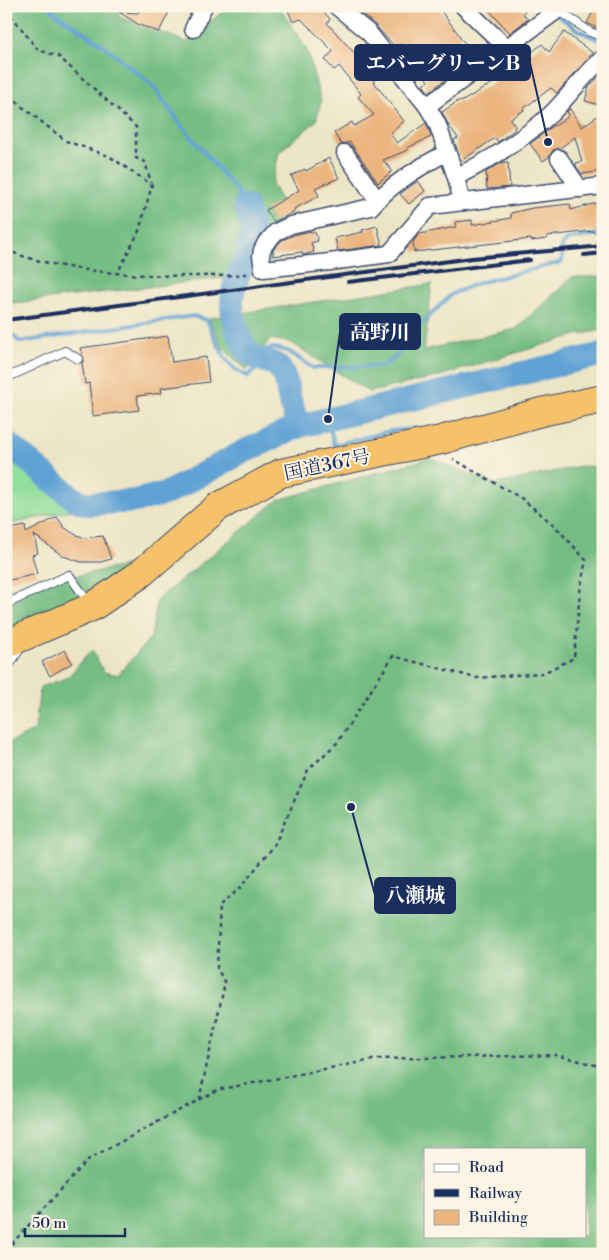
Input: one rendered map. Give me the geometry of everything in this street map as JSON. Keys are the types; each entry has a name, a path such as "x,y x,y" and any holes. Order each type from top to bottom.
{"highway":[{"name":"国道367号","path":"17,640 92,607 139,575 218,507 281,473 441,440 541,412 603,399"}],"street":[{"path":"193,28 204,6"},
{"path":"336,6 369,33 427,106 437,124 456,178 462,202"},
{"path":"463,6 506,47"},
{"path":"427,106 556,11"},
{"path":"456,178 488,161 537,126 603,58"},
{"path":"345,153 377,200"},
{"path":"446,153 417,168 371,207 291,224 276,232 262,250 261,256 264,269 388,254 430,206 603,186"},
{"path":"559,158 580,189"}],"lane":[{"path":"556,11 590,32 603,37"},
{"path":"6,378 65,351 78,359"},
{"path":"6,604 69,575 92,607"},
{"path":"6,670 17,640"}],"path":[{"path":"6,9 38,50 58,56 136,127 136,158 145,162 152,185 139,231 118,272"},
{"path":"6,88 20,105 66,141 108,156 152,185"},
{"path":"6,250 54,265 167,277 246,274"},
{"path":"199,1100 225,983 216,968 220,905 240,889 274,846 308,770 338,742 394,656 476,678 543,673 574,658 580,590 586,560 554,524 521,498 457,460 448,457"},
{"path":"6,1250 89,1159 217,1090 377,1059 556,1054 603,1067"}],"green space":[{"path":"6,6 117,6 119,17 187,42 229,6 279,6 307,50 321,101 316,121 279,152 272,184 282,202 273,247 265,273 6,304"},
{"path":"603,276 603,330 576,335 436,377 369,392 290,342 270,339 247,370 223,349 209,318 432,284 424,350 516,329 572,277"},
{"path":"6,454 75,509 6,525"},
{"path":"430,458 496,484 581,466 603,467 603,1254 6,1254 6,744 35,730 40,687 67,678 92,650 104,672 118,675 151,637 157,600 278,500"},
{"path":"129,565 70,602 6,631 6,590"}],"building":[{"path":"142,6 172,6 159,32 139,25 119,12 138,13"},
{"path":"286,6 318,6 330,19 327,23 377,78 373,81 404,121 390,134 397,143 426,123 431,137 407,148 408,150 383,160 392,171 378,183 350,142 341,144 334,133 352,122 354,126 374,115 358,97 361,94 339,66 334,70 325,60 333,51 301,19 293,22"},
{"path":"352,6 437,6 459,37 476,54 469,62 429,92 423,85 428,81 425,77 427,75 400,44 396,48 375,25"},
{"path":"485,6 520,6 525,11 523,14 528,19 510,33"},
{"path":"596,6 603,6 603,31 587,23"},
{"path":"564,32 593,53 557,93 551,88 510,119 515,126 514,130 498,142 495,138 461,161 454,140 458,138 442,112 496,81 542,44 549,52"},
{"path":"603,72 603,106 585,101 589,87"},
{"path":"570,109 582,127 603,112 603,171 582,174 576,166 576,163 582,162 575,137 560,148 553,150 549,157 543,161 530,144 569,116 567,111"},
{"path":"329,158 339,178 315,188 319,196 274,222 266,210 299,190 291,176 305,169 306,171"},
{"path":"508,163 510,187 487,189 486,172 499,164"},
{"path":"418,181 425,191 409,204 400,194"},
{"path":"596,203 603,231 547,236 547,239 531,241 531,239 414,252 413,242 419,234 456,227 455,222 472,220 472,225 511,218 511,213 532,208 570,204 571,210"},
{"path":"377,226 382,245 338,251 335,238 363,232 362,230"},
{"path":"310,231 315,232 318,241 311,243 314,252 303,255 302,252 273,256 273,250 282,240"},
{"path":"168,336 172,362 206,357 209,382 161,388 162,393 137,396 139,410 93,416 89,383 85,384 82,363 84,359 80,348"},
{"path":"57,517 64,527 74,534 85,538 103,536 111,559 101,562 81,562 63,556 34,535 38,553 32,555 37,574 6,581 6,530 25,526 26,533"},
{"path":"65,650 72,663 50,676 42,662"}],"waterway":[{"path":"49,6 58,15 103,45 152,85 181,125 237,191 245,206"},
{"path":"558,15 578,30 603,42"},
{"path":"245,206 251,222 251,243 235,283 232,306 234,319 241,339 249,353 256,358 274,364 280,369 299,426"},
{"path":"10,333 20,342 193,316 207,320 227,361 248,376 256,369 262,350 275,348 288,351 313,368 383,366 396,357 404,340 452,294 478,283 562,262 562,245 567,240 603,233"},
{"path":"6,442 74,499 87,504 135,501 167,493 243,452 299,426 603,354"},
{"path":"328,419 334,445 391,431 434,427"}],"railway":[{"path":"6,320 472,258 603,246"},
{"path":"584,255 603,253"},
{"path":"348,282 530,260"}],"place":[{"name":"エバーグリーンB","path":"548,142"},
{"name":"高野川","path":"328,419"},
{"name":"八瀬城","path":"351,807"}]}
